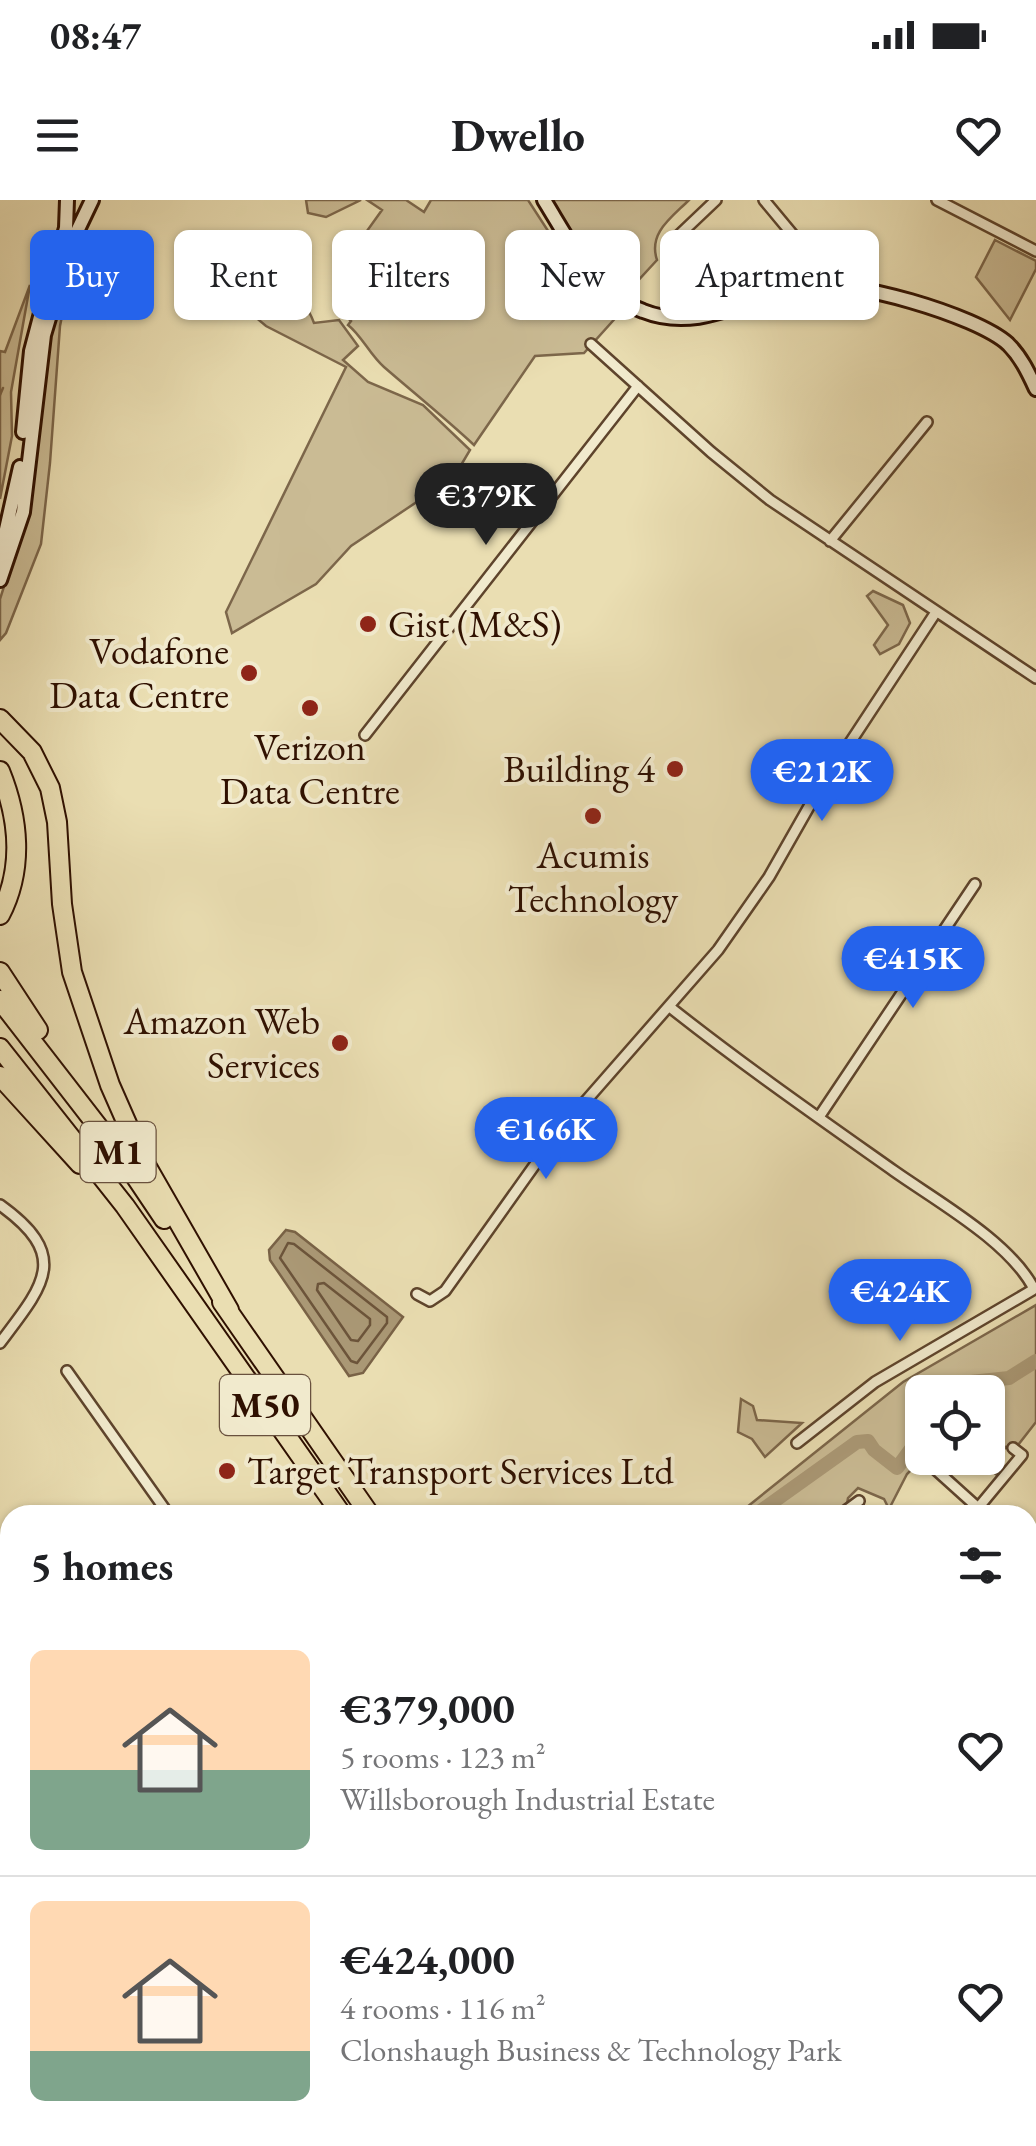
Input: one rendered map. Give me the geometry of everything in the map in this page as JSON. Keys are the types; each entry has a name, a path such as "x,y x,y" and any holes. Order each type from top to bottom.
{"highway":[{"name":"M50","path":"0,719 32,752 50,788 58,822 62,904 72,972 110,1085 143,1160 229,1310 363,1505"},
{"path":"0,771 15,822 18,854 2,912"},
{"path":"0,972 127,1164"},
{"name":"M1","path":"0,1000 127,1164 229,1310"},
{"name":"M1","path":"0,1048 126,1206 188,1295"},
{"path":"0,1076 47,1128"},
{"name":"M50","path":"0,1088 47,1128 134,1226 188,1295 335,1505"}],"main road":[{"path":"0,556 20,471 30,352 62,243 67,200"},
{"path":"0,580 22,512 44,335 71,244 92,200"},
{"path":"544,200 598,281 613,295 644,312 696,318 810,284 861,288 988,330 1018,355 1036,389"}],"street":[{"path":"684,230 716,200"},
{"path":"764,200 789,230"},
{"path":"937,200 1036,252"},
{"path":"590,344 711,452 830,541 1036,678"},
{"path":"365,735 638,386"},
{"path":"830,541 927,422"},
{"path":"417,1294 430,1301 444,1291 556,1135 718,950 769,877 815,796 936,612"},
{"path":"818,1117 975,884"},
{"path":"670,1008 995,1244 1035,1289 875,1382 797,1444"},
{"path":"0,1205 37,1239 46,1263 34,1296 0,1343"},
{"path":"67,1370 163,1505"},
{"path":"987,1505 1022,1455 1013,1448"},
{"path":"941,1475 974,1505"},
{"path":"854,1505 860,1501"}],"shaded area":[{"path":"306,200 361,200 326,217 308,213"},
{"path":"367,200 406,200 424,212 431,200 528,200 547,230 505,230 505,320 614,320 584,353 535,356 474,445 379,362 348,325 350,320 485,320 485,230 368,230 382,210"},
{"path":"548,200 689,200 660,230 657,260 640,278 640,230 566,230"},
{"path":"995,240 1036,261 1036,269 1010,320 976,277"},
{"path":"30,285 11,392 12,436 0,499 0,351 5,352"},
{"path":"52,320 61,320 41,544 0,640 0,599 31,502"},
{"path":"259,320 339,320 358,346 343,360 368,382 423,405 470,450 454,477 351,546 316,584 232,633 226,612 346,367"},
{"path":"873,591 903,605 910,623 899,644 880,654 874,645 888,625 867,596"},
{"path":"1036,1305 1036,1422 1018,1445 1010,1450 1006,1447 1005,1375 915,1375"},
{"path":"905,1381 906,1475 891,1505 858,1488 846,1505 749,1505"},
{"path":"741,1399 753,1406 757,1420 802,1423 765,1457 752,1439 738,1432"}],"water":[{"path":"286,1230 295,1232 403,1317 363,1373 349,1376 270,1260 269,1250"}],"waterway":[{"path":"0,395 3,388"},
{"path":"1005,1378 1036,1361"},
{"path":"769,1505 857,1442 868,1441 897,1468 905,1457"}],"place":[{"name":"Gist (M&S)","path":"368,624"},
{"name":"Vodafone Data Centre","path":"249,673"},
{"name":"Verizon Data Centre","path":"310,708"},
{"name":"Building 4","path":"675,769"},
{"name":"Acumis Technology","path":"593,816"},
{"name":"Amazon Web Services","path":"340,1043"},
{"name":"Target Transport Services Ltd","path":"227,1471"}]}
